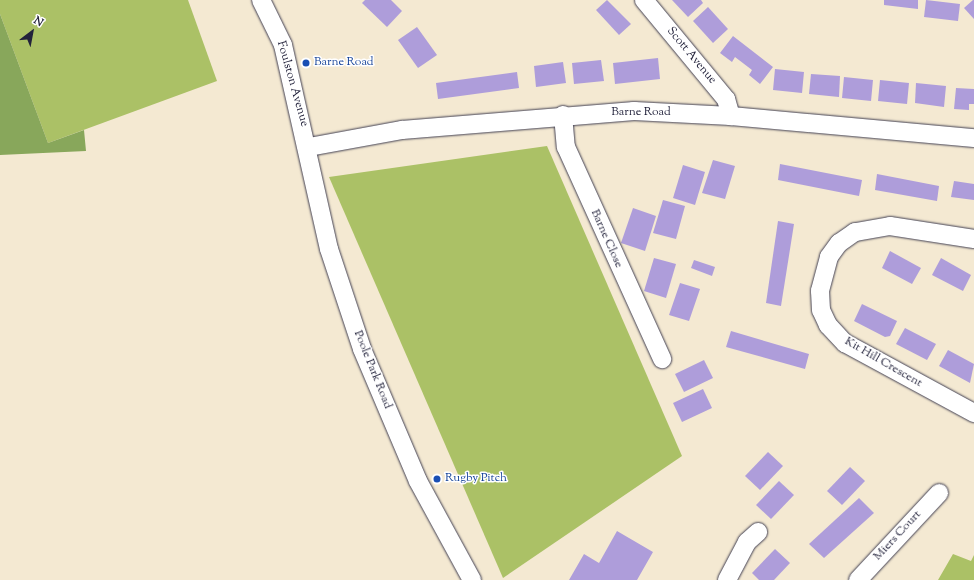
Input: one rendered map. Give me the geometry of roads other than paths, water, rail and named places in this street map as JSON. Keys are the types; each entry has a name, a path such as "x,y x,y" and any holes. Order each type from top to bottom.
{"street":[{"name":"Foulston Avenue","path":"261,0 283,45 309,147"},
{"name":"Scott Avenue","path":"644,0 726,99 731,116"},
{"name":"Barne Road","path":"309,147 402,130 563,115 634,111 731,116 974,138"},
{"name":"Barne Close","path":"563,115 566,147 662,359"},
{"name":"Poole Park Road","path":"309,147 329,249 362,349 418,481 472,580"},
{"name":"Kit Hill Crescent","path":"974,239 890,226 855,232 839,243 829,257 820,291 821,310 828,324 844,343 974,413"},
{"name":"Miers Court","path":"858,580 939,492"},
{"path":"727,580 748,542 758,532"}],"place":[{"name":"Barne Road","path":"306,63"},
{"name":"Rugby Pitch","path":"437,479"}]}
